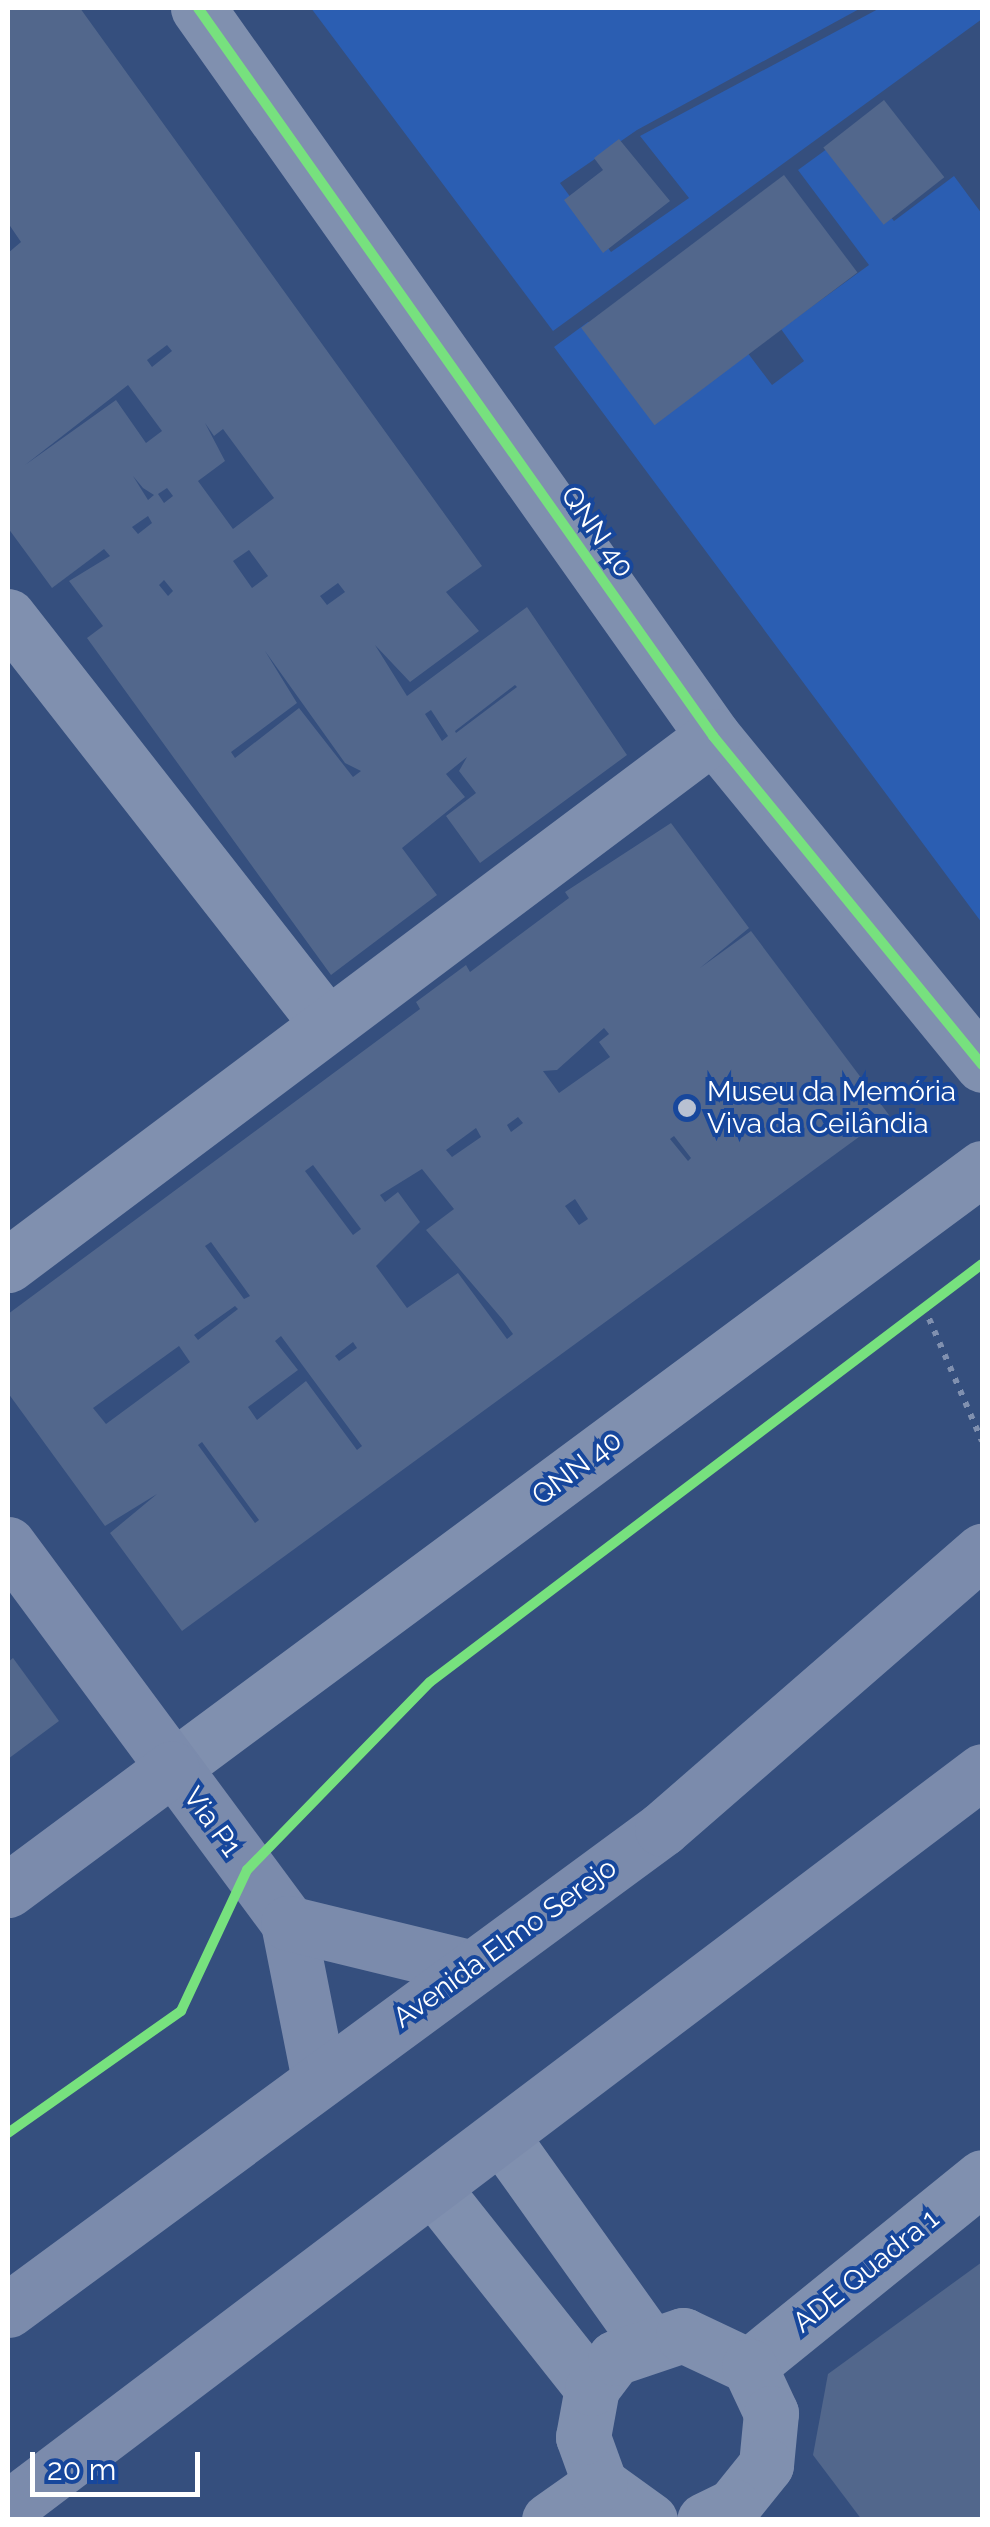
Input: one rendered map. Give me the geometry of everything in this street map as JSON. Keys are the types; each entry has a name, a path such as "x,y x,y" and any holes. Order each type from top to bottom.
{"main road":[{"name":"Via P1","path":"8,1544 288,1923 319,2080"},
{"name":"Avenida Elmo Serejo","path":"8,2310 469,1967 662,1829 982,1550"},
{"path":"8,1890 172,1768"},
{"path":"8,2508 982,1771"},
{"path":"288,1923 469,1967"}],"street":[{"name":"QNN 40","path":"198,8 713,736 982,1065"},
{"path":"8,616 324,1020"},
{"path":"8,1265 324,1020 713,736"},
{"name":"QNN 40","path":"172,1768 982,1168"},
{"path":"502,2137 647,2340"},
{"name":"ADE Quadra 1","path":"749,2366 982,2177"},
{"path":"434,2189 592,2388"},
{"path":"650,2520 600,2484 583,2437 592,2388 615,2358 647,2340 683,2335 749,2366 772,2413 766,2464 727,2515"},
{"path":"549,2520 600,2484"}],"path":[{"path":"909,1318 939,1296"},
{"path":"924,1307 982,1440"}],"shaded area":[{"path":"311,8 861,8 637,130 560,183 611,252 689,198 640,136 880,8 982,8 982,19 553,331"},
{"path":"831,146 894,221 954,176 982,214 982,923 554,347 588,322 747,352 772,385 804,361 781,329 869,265 798,170"}],"building":[{"path":"8,8 80,8 482,566 446,592 479,631 410,682 375,645 407,696 527,607 627,755 480,863 446,816 476,793 459,771 467,757 446,774 465,797 402,848 437,895 331,975 87,638 103,626 69,581 110,556 104,549 52,588 8,528 8,253 21,242 8,223","holes":["167,345 172,351 152,367 147,360","128,385 162,431 146,443 116,400 25,465","205,423 214,436 223,429 274,498 233,529 198,481 225,461","133,476 154,495 148,500","167,488 173,496 164,503 158,494","148,516 152,523 138,534 132,527","249,550 268,576 252,588 233,561","164,580 173,591 168,596 159,585","338,583 345,592 327,605 320,596","265,651 345,763 361,771 353,777 299,708 235,758 231,752 297,703","515,685 517,687 456,733","431,710 448,736 442,741 425,714"]},
{"path":"884,100 944,177 884,225 823,147"},
{"path":"619,139 670,201 603,253 564,200 603,170 594,158"},
{"path":"784,175 857,272 655,425 581,328"},
{"path":"671,823 749,928 700,968 751,931 889,1115 182,1631 110,1533 157,1494 105,1526 8,1393 8,1314 420,1009 416,1002 466,965 470,972 569,898 565,892","holes":["604,1028 609,1034 599,1042 610,1057 559,1093 543,1071 557,1070","518,1117 523,1123 511,1132 507,1125","476,1128 481,1137 452,1157 446,1150","674,1136 691,1158 688,1161 670,1139","313,1165 361,1229 353,1235 305,1171","422,1169 454,1209 426,1230 503,1320 513,1334 507,1339 458,1273 407,1308 376,1266 420,1222 398,1192 385,1202 380,1195","575,1199 588,1219 579,1225 565,1206","211,1242 250,1296 244,1299 205,1246","235,1306 238,1309 198,1340 194,1335","281,1336 362,1446 357,1450 306,1381 257,1420 248,1407 298,1370 275,1341","353,1342 357,1348 339,1361 335,1356","179,1346 190,1362 106,1424 93,1408","202,1442 259,1520 255,1523 198,1445"]},
{"path":"13,1658 59,1721 8,1759 8,1662"},
{"path":"982,2262 982,2520 862,2520 813,2455 828,2374"}],"cycle path":[{"path":"198,8 713,736 982,1065"},
{"path":"8,2133 181,2011 247,1870 430,1682 982,1264"}],"place":[{"name":"Museu da Memória Viva da Ceilândia","path":"687,1108"}]}
